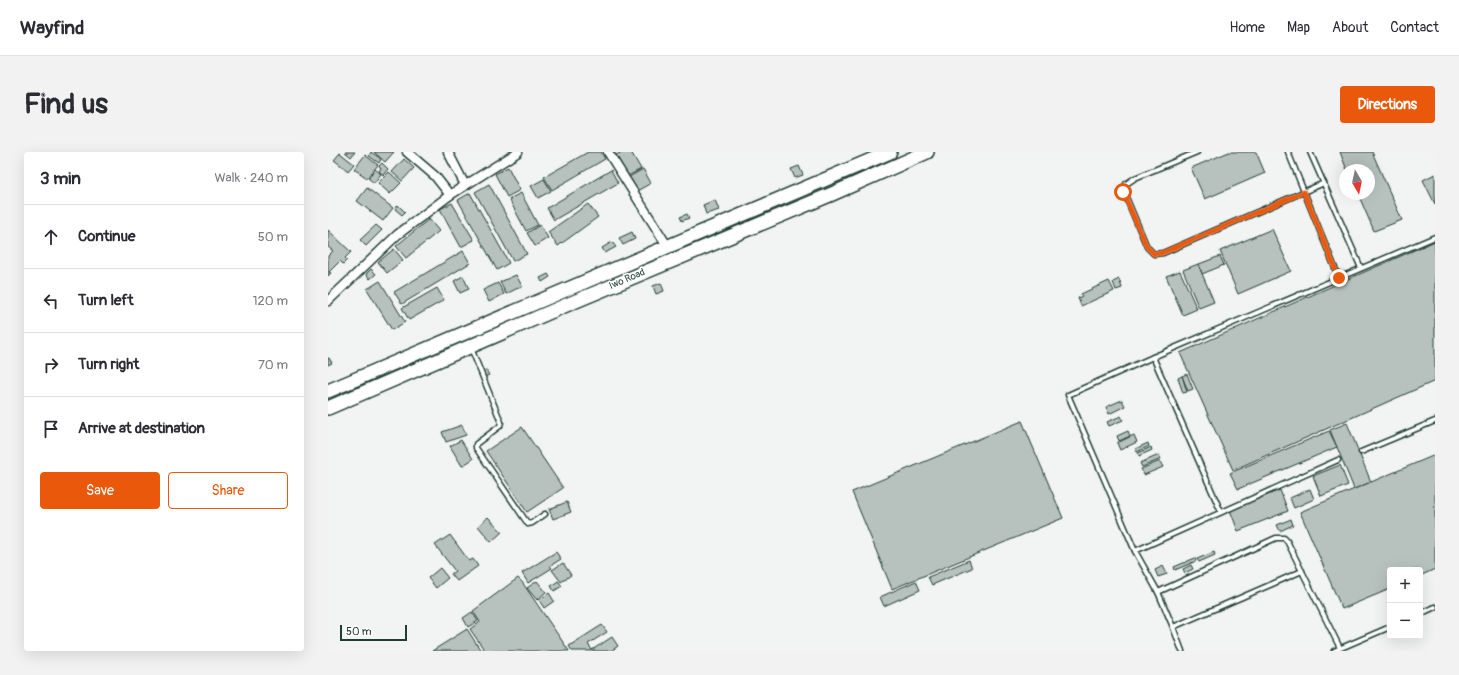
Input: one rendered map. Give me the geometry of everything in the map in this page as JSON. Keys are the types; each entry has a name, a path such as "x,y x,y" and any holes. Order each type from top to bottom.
{"main road":[{"name":"Iwo Road","path":"328,391 889,152"},
{"path":"889,152 894,167"},
{"name":"Iwo Road","path":"328,408 470,346 927,152"}],"street":[{"path":"407,152 435,176 450,194"},
{"path":"448,152 465,185"},
{"path":"328,301 397,235 450,194 518,152"},
{"path":"608,152 668,247"}],"lane":[{"path":"1197,152 1135,178 1126,184 1123,190 1147,247 1154,254 1162,253 1324,183"},
{"path":"1288,152 1339,278"},
{"path":"1310,152 1361,268"},
{"path":"1182,651 1158,592 1136,551 1068,395 1153,356 1435,237"},
{"path":"470,346 501,422 500,426 476,444 476,448 528,524 545,514"},
{"path":"1153,356 1221,512"},
{"path":"1361,452 1435,421"},
{"path":"1136,551 1338,460"},
{"path":"1158,592 1279,538 1284,538 1287,541 1340,648"},
{"path":"1173,627 1302,571"},
{"path":"1423,613 1435,607"},
{"path":"1334,651 1387,628"}],"building":[{"path":"345,152 355,152 351,157"},
{"path":"371,152 381,159 379,163 369,156"},
{"path":"374,152 394,152 385,162"},
{"path":"588,152 601,152 605,159 552,190 544,177"},
{"path":"622,152 631,152 641,169 628,176 616,155"},
{"path":"1229,152 1256,152 1265,173 1205,199 1191,168"},
{"path":"1340,152 1372,152 1402,220 1374,231 1361,200 1375,200 1375,164 1345,164"},
{"path":"340,153 354,164 348,171 334,160"},
{"path":"365,155 378,165 367,178 354,169"},
{"path":"404,159 414,168 402,181 392,172"},
{"path":"382,163 388,169 383,175 379,171 381,168 379,166"},
{"path":"799,166 803,175 795,178 791,169"},
{"path":"508,167 520,190 507,197 495,174"},
{"path":"375,169 381,174 374,183 368,178"},
{"path":"643,169 651,183 637,191 629,177"},
{"path":"611,170 618,183 554,220 547,208"},
{"path":"389,172 401,183 390,194 378,183"},
{"path":"1435,174 1435,204 1423,180"},
{"path":"544,179 551,191 538,198 531,186"},
{"path":"489,184 527,254 513,261 475,192"},
{"path":"367,188 393,208 383,221 357,201"},
{"path":"470,193 509,263 497,270 458,200"},
{"path":"521,193 538,225 526,231 509,199"},
{"path":"715,200 719,210 706,214 703,205"},
{"path":"452,203 474,240 461,247 440,209"},
{"path":"588,204 598,217 558,246 548,232"},
{"path":"398,205 405,212 402,215 395,209"},
{"path":"687,214 689,218 682,221 680,217"},
{"path":"429,219 439,231 406,258 396,246"},
{"path":"376,225 382,230 366,246 360,240"},
{"path":"540,225 548,238 535,246 527,233"},
{"path":"1272,229 1291,271 1238,294 1220,251"},
{"path":"328,230 351,252 345,258 347,260 343,264 340,261 329,272 331,273 328,276 328,256 333,251 328,247"},
{"path":"632,232 635,239 623,245 619,238"},
{"path":"1435,241 1435,381 1233,470 1180,353"},
{"path":"612,242 616,247 605,253 602,248"},
{"path":"394,249 403,260 387,273 378,262"},
{"path":"463,251 470,263 402,304 394,292"},
{"path":"1220,256 1224,265 1202,274 1199,264"},
{"path":"1198,264 1214,302 1199,308 1183,270"},
{"path":"371,269 376,274 370,279 366,274"},
{"path":"1180,271 1197,309 1183,315 1166,276"},
{"path":"548,274 550,277 542,282 540,278"},
{"path":"516,275 522,286 506,294 500,282"},
{"path":"463,276 469,289 460,293 454,281"},
{"path":"1119,279 1122,288 1116,290 1113,282"},
{"path":"380,281 405,322 392,330 367,289"},
{"path":"1109,281 1114,291 1081,306 1078,298 1082,296 1081,294"},
{"path":"498,283 504,294 489,302 483,290"},
{"path":"661,283 664,291 656,294 653,286"},
{"path":"437,288 444,300 409,320 402,308"},
{"path":"328,358 332,363 328,365"},
{"path":"486,370 489,375 485,377 483,371"},
{"path":"1187,374 1193,389 1188,391 1182,376"},
{"path":"1182,376 1187,392 1183,393 1178,378"},
{"path":"1122,400 1125,406 1109,414 1106,407"},
{"path":"1121,416 1123,420 1109,426 1107,422"},
{"path":"1022,421 1063,518 892,589 852,492"},
{"path":"1347,423 1371,482 1354,489 1330,430"},
{"path":"462,425 466,435 446,442 442,432"},
{"path":"522,427 563,488 527,512 486,451"},
{"path":"1128,431 1130,436 1119,441 1117,436"},
{"path":"1329,431 1337,447 1238,489 1230,473"},
{"path":"1134,435 1137,442 1120,450 1117,443"},
{"path":"461,440 473,459 462,466 450,446"},
{"path":"1148,443 1149,446 1137,452 1135,449"},
{"path":"1151,447 1152,450 1139,456 1138,453"},
{"path":"1159,455 1161,459 1142,467 1140,463"},
{"path":"1435,455 1435,569 1423,575 1423,567 1387,567 1387,590 1342,609 1300,512"},
{"path":"1160,461 1163,467 1144,475 1141,469"},
{"path":"1340,465 1348,485 1321,496 1313,476"},
{"path":"1310,489 1314,499 1294,508 1290,498"},
{"path":"1280,490 1288,511 1238,531 1230,510"},
{"path":"567,502 571,512 553,519 549,509"},
{"path":"488,517 502,532 491,542 478,526"},
{"path":"1291,519 1293,525 1280,531 1277,525"},
{"path":"450,535 469,561 473,559 478,566 457,581 451,574 455,571 435,545"},
{"path":"556,552 561,559 550,566 552,568 528,583 522,573"},
{"path":"1214,552 1215,555 1199,562 1197,559"},
{"path":"1195,558 1196,561 1175,570 1174,567"},
{"path":"969,560 972,568 932,585 928,577"},
{"path":"563,563 571,575 561,582 552,570"},
{"path":"1191,565 1193,569 1185,573 1183,569"},
{"path":"1163,566 1167,574 1158,577 1155,570"},
{"path":"440,568 448,578 436,588 428,578"},
{"path":"518,578 569,651 485,651 470,629 480,622 473,611"},
{"path":"537,581 546,592 537,600 527,588"},
{"path":"558,581 562,586 554,591 551,586"},
{"path":"916,581 920,590 884,606 880,597"},
{"path":"549,593 554,601 544,608 539,600"},
{"path":"472,612 478,621 468,627 463,618"},
{"path":"602,625 607,632 588,644 592,650 612,637 618,646 611,651 572,651 569,646"},
{"path":"467,629 481,651 432,651"}],"route":[{"path":"1123,192 1147,247 1154,254 1162,253 1304,192 1339,278"}]}
